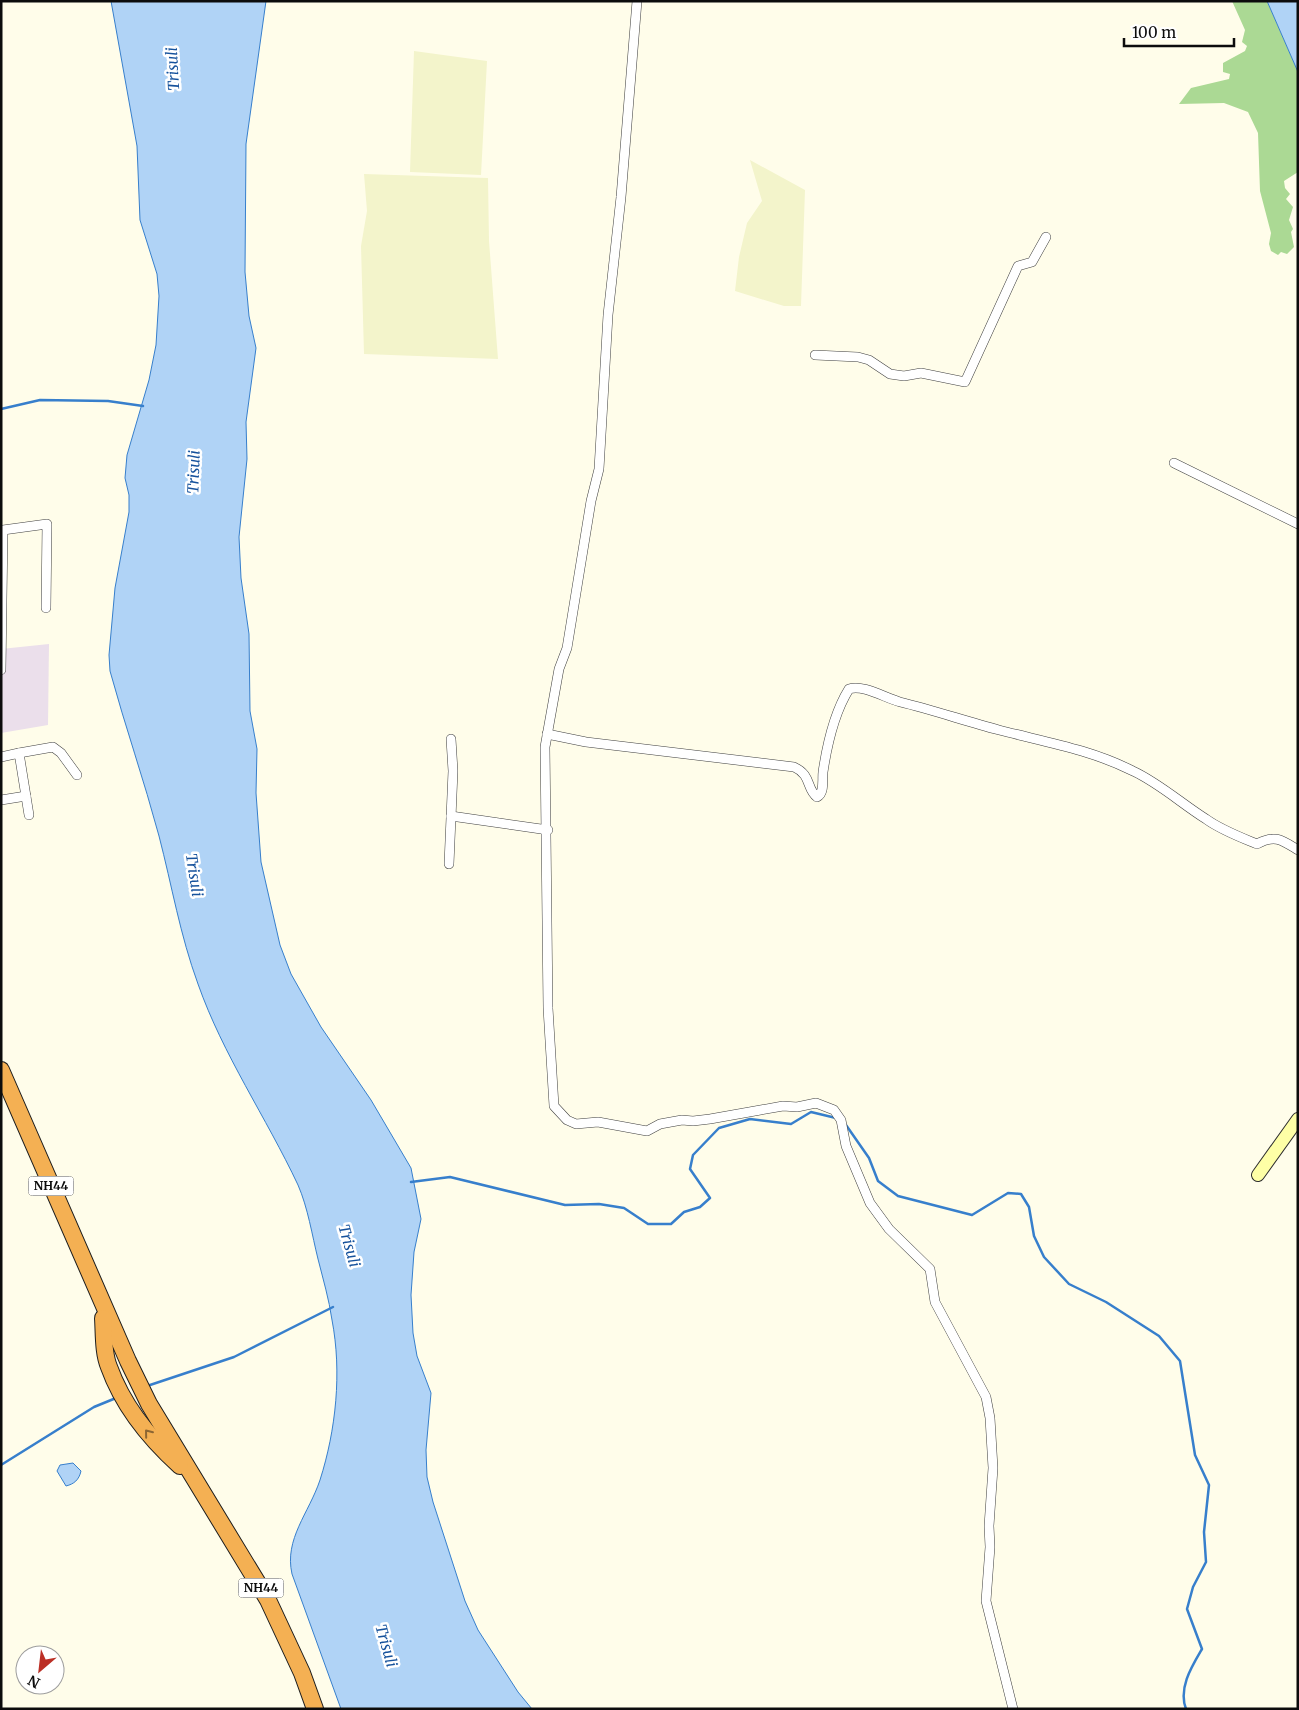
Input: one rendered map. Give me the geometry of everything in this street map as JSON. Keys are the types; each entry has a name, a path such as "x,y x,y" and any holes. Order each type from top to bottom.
{"highway":[{"name":"NH44","path":"1,1070 101,1302 149,1404 268,1600 302,1673 315,1709"},
{"name":"NH44","path":"101,1302 108,1366 132,1412 160,1447 192,1475"}],"street":[{"path":"637,1 635,50 622,197 608,315 599,469 591,501 567,648 559,669 547,734 549,1023 552,1098 558,1111 567,1120 576,1124 598,1122 647,1131 660,1124 682,1120 710,1119 783,1106 797,1107 816,1104 826,1105 834,1110 841,1120 846,1146 870,1203 889,1229 930,1269 935,1302 986,1397 989,1411 993,1468 986,1600 1013,1709"},
{"path":"815,355 858,357 869,360 890,374 904,376 921,373 965,382 1018,266 1032,262 1046,237"},
{"path":"1174,463 1298,524"},
{"path":"1,670 2,530 47,524 46,608"},
{"path":"547,734 586,742 794,767 808,777 813,793 817,797 822,791 826,752 839,710 849,689 860,688 890,700 1097,754 1135,772 1206,820 1230,833 1257,844 1268,838 1282,840 1298,850"},
{"path":"449,864 453,771 451,739"},
{"path":"1,757 53,747 61,753 77,775"},
{"path":"19,753 29,815"},
{"path":"1,800 26,796"},
{"path":"451,816 548,830"},
{"path":"1258,1175 1298,1119"}],"shaded area":[{"path":"49,644 48,725 1,733 1,649"}],"green space":[{"path":"1232,1 1267,1 1298,72 1298,172 1284,181 1285,188 1290,194 1286,199 1293,207 1289,220 1293,229 1291,232 1294,247 1287,254 1281,252 1278,255 1271,251 1269,244 1271,233 1260,191 1258,133 1248,112 1224,103 1179,104 1191,88 1229,79 1230,74 1223,72 1223,63 1245,51 1247,46 1242,42 1245,30"},
{"path":"414,51 487,61 481,175 410,172"},
{"path":"750,160 805,190 801,306 784,306 735,291 739,257 747,223 762,201"},
{"path":"364,174 488,178 489,241 498,359 364,354 361,246 367,211"}],"water":[{"name":"Trisuli","path":"111,1 266,1 246,144 245,272 249,316 256,348 246,422 247,459 239,537 241,578 249,634 250,711 257,749 256,793 261,862 280,945 291,974 321,1027 371,1100 411,1168 421,1219 414,1252 411,1295 413,1333 417,1356 431,1393 426,1450 427,1477 433,1502 465,1601 478,1630 518,1692 532,1709 341,1709 292,1574 291,1549 326,1461 336,1401 337,1360 329,1304 307,1212 298,1185 232,1061 198,984 181,929 153,815 110,671 109,655 115,588 129,512 129,495 125,478 127,455 149,380 156,345 159,296 157,274 140,220 137,146"},
{"path":"1267,1 1298,1 1298,72"},
{"path":"73,1463 81,1471 76,1481 66,1486 57,1471 60,1465"}],"waterway":[{"path":"1,409 40,400 108,401 143,406"},
{"path":"411,1182 450,1177 565,1205 599,1204 624,1208 648,1224 671,1224 684,1212 700,1207 710,1198 690,1169 693,1155 719,1128 750,1119 791,1124 811,1112 836,1118"},
{"path":"846,1125 869,1158 878,1181 898,1196 972,1215 1008,1193 1021,1194 1029,1207 1034,1236 1044,1257 1069,1284 1106,1302 1159,1336 1180,1361 1195,1455 1209,1485 1204,1532 1206,1562 1193,1587 1187,1609 1202,1649 1190,1670 1185,1685 1184,1701 1186,1709"},
{"path":"147,1386 234,1357 333,1307"},
{"path":"1,1465 94,1407 116,1398"}]}
